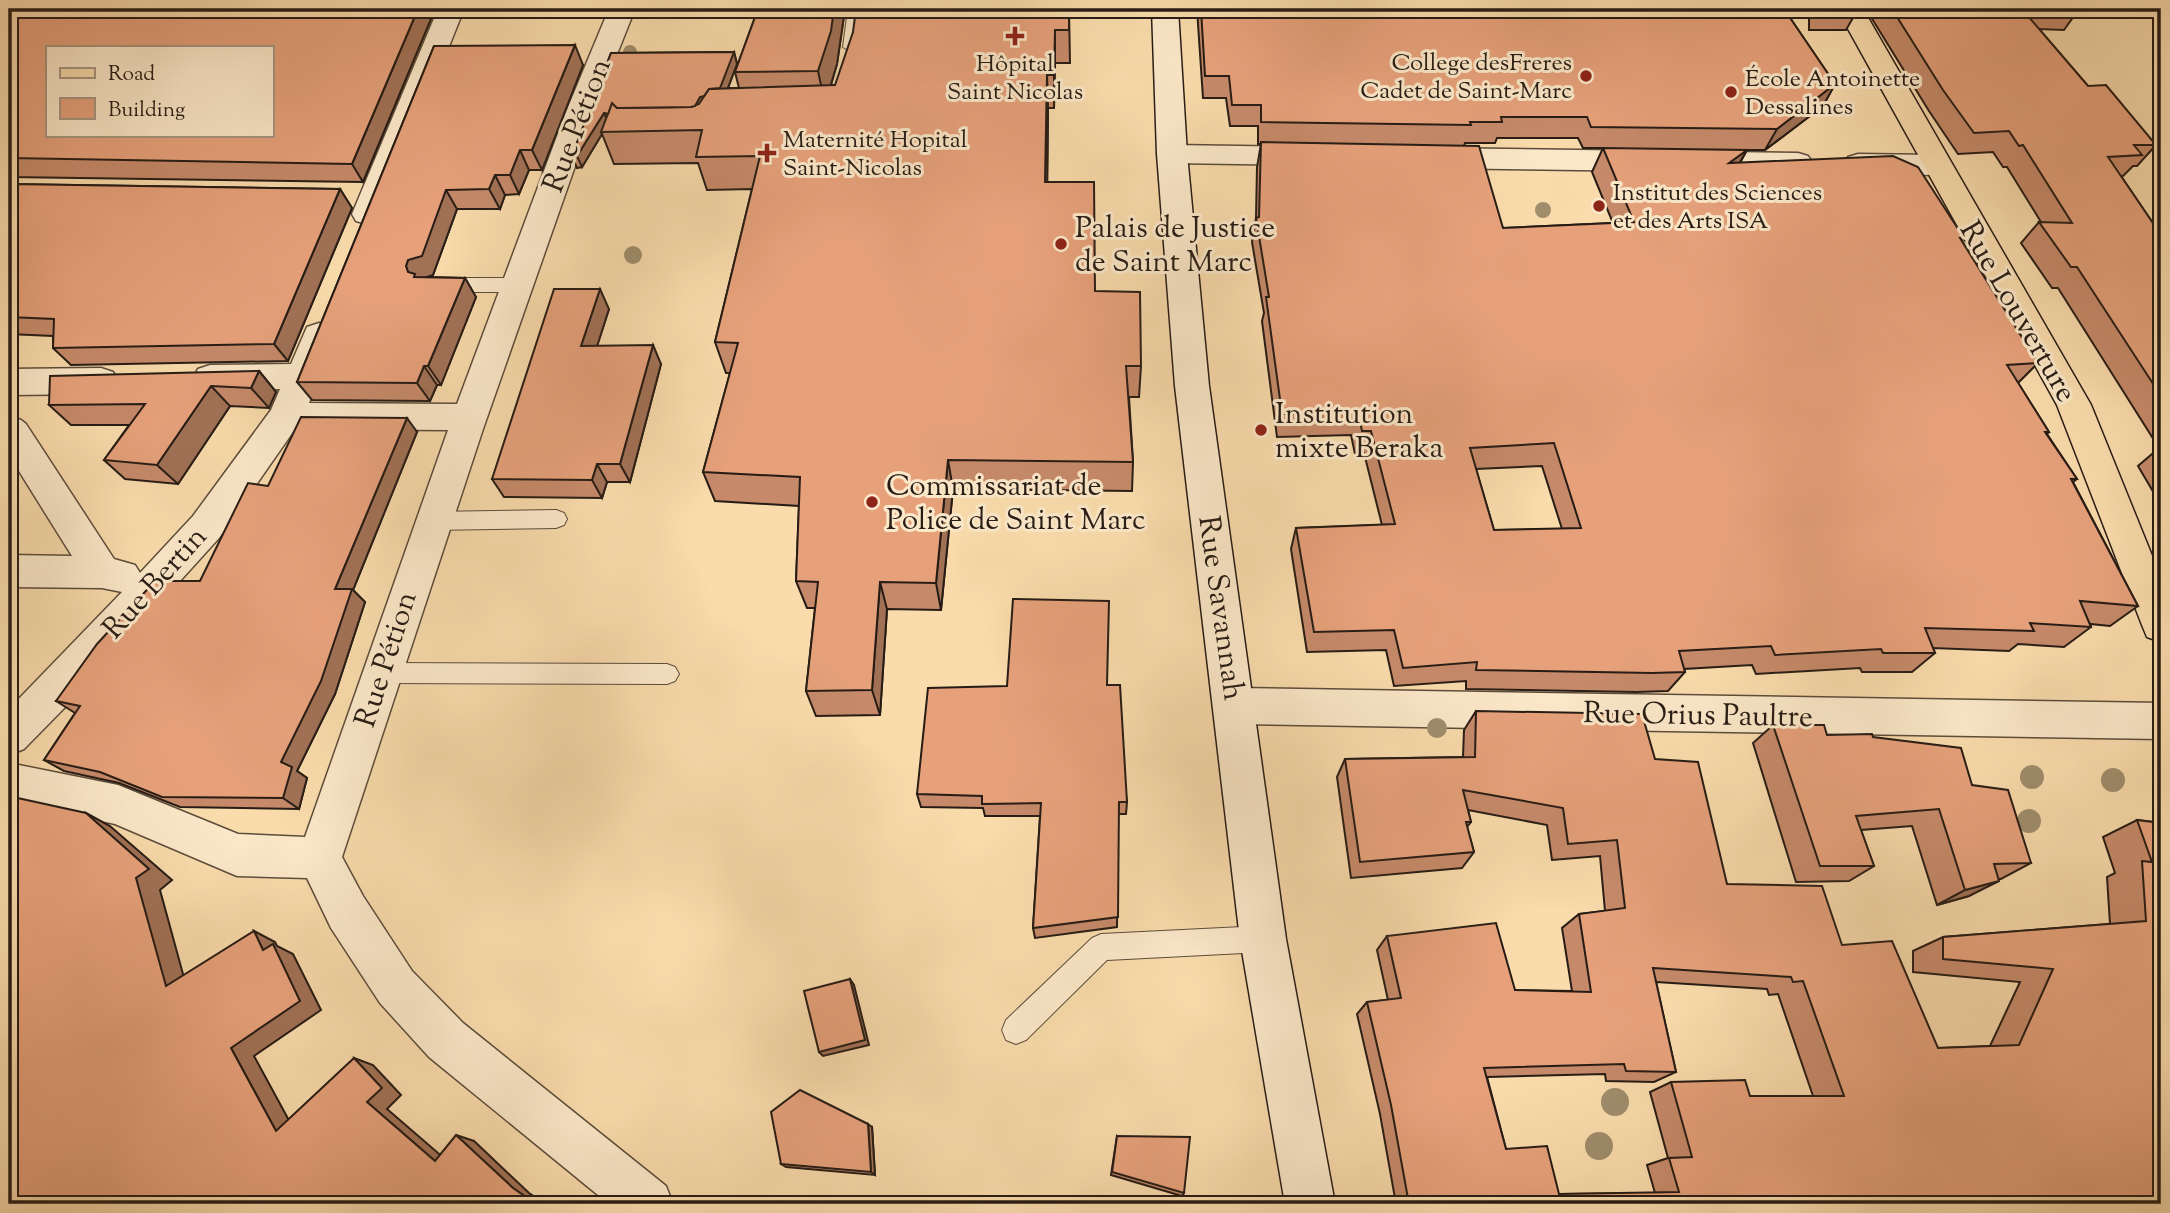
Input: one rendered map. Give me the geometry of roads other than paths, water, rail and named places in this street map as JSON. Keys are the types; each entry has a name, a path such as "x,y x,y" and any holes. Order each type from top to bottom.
{"main road":[{"name":"Rue Louverture","path":"1850,9 2074,405 2161,625"}],"street":[{"path":"355,243 361,194 451,9"},
{"name":"Rue Pétion","path":"320,859 432,521 564,152 622,9"},
{"name":"Rue Savannah","path":"1165,9 1172,154 1192,386 1263,939 1310,1204"},
{"path":"1172,154 1339,157"},
{"path":"1409,158 1937,165"},
{"name":"Rue Bertin","path":"9,736 60,685 206,527 286,416 332,303"},
{"path":"183,379 303,376"},
{"path":"9,382 130,380"},
{"path":"286,416 469,417"},
{"path":"9,429 15,434 102,572"},
{"path":"9,571 102,572 152,583"},
{"name":"Rue Orius Paultre","path":"1235,706 2161,721"},
{"path":"9,782 118,805 237,855 320,859 347,912 396,987 446,1040 648,1204"}],"lane":[{"path":"848,65 856,9"},
{"path":"430,285 518,285"},
{"path":"432,521 556,519"},
{"path":"380,673 667,674"},
{"path":"1016,1030 1101,947 1263,939"}],"place":[{"name":"Hôpital Saint Nicolas","path":"1015,36"},
{"name":"College desFreres Cadet de Saint-Marc","path":"1586,76"},
{"name":"École Antoinette Dessalines","path":"1731,92"},
{"name":"Maternité Hopital Saint-Nicolas","path":"767,153"},
{"name":"Institut des Sciences et des Arts ISA","path":"1599,206"},
{"name":"Palais de Justice de Saint Marc","path":"1061,244"},
{"name":"Institution mixte Beraka","path":"1261,430"},
{"name":"Commissariat de Police de Saint Marc","path":"872,502"}]}
